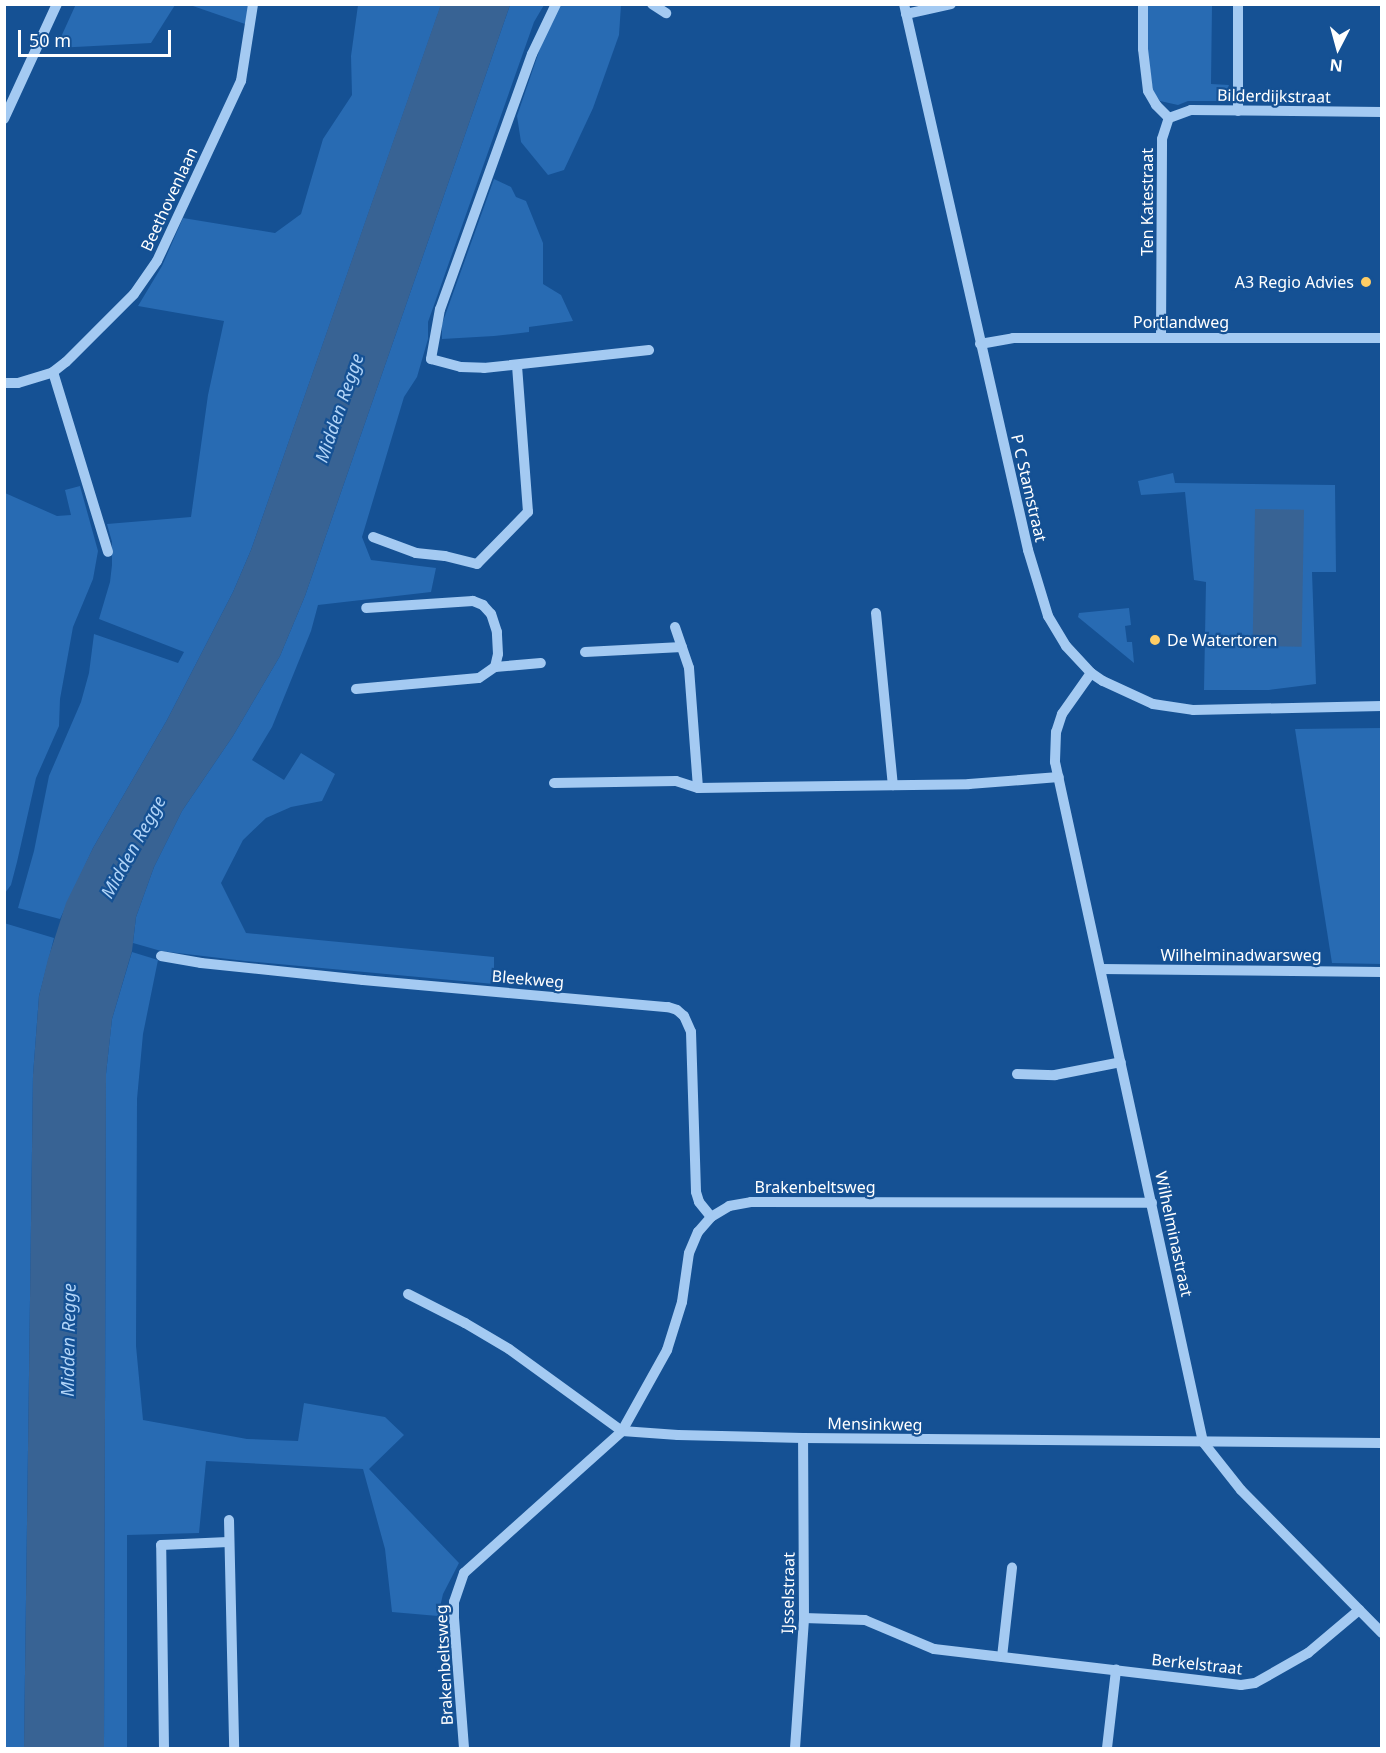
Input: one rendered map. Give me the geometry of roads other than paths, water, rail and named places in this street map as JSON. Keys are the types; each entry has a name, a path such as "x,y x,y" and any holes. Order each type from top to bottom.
{"street":[{"path":"4,119 57,4"},
{"name":"Beethovenlaan","path":"4,383 18,383 53,372 120,310 157,261 241,81 254,4"},
{"path":"556,4 532,54 440,309 431,358 461,367 517,365 649,350"},
{"path":"652,4 666,13"},
{"path":"905,9 951,4"},
{"path":"1143,4 1143,49 1148,91 1156,105 1169,118"},
{"path":"1238,4 1238,111"},
{"name":"P C Stamstraat","path":"905,9 1028,550 1048,616 1066,646 1091,673 1139,699 1193,710 1382,706"},
{"name":"Bilderdijkstraat","path":"1169,118 1191,110 1382,112"},
{"name":"Ten Katestraat","path":"1161,337 1162,139 1169,118"},
{"name":"Portlandweg","path":"980,344 1013,338 1382,338"},
{"path":"373,537 416,553 445,556 477,564 528,512 517,365"},
{"path":"53,372 108,552"},
{"path":"366,608 446,601 473,601 483,605 491,614 497,632 498,654 495,667"},
{"path":"876,613 893,785"},
{"path":"675,627 689,668 698,788"},
{"path":"585,652 682,647"},
{"path":"356,689 470,680 479,678 495,667 541,663"},
{"name":"Wilhelminastraat","path":"1091,673 1062,714 1056,732 1055,762 1203,1442 1241,1490 1382,1633"},
{"path":"554,783 676,781 698,788 969,784 1059,777"},
{"name":"Bleekweg","path":"161,956 351,979 668,1007 677,1010 684,1016 691,1032 696,1192 699,1202 711,1216"},
{"name":"Wilhelminadwarsweg","path":"1101,969 1382,972"},
{"path":"1017,1074 1055,1075 1121,1062"},
{"name":"Brakenbeltsweg","path":"464,1749 454,1602 464,1573 622,1431 667,1350 682,1302 689,1253 698,1232 711,1216 729,1206 751,1202 1152,1203"},
{"path":"408,1294 509,1349 622,1431"},
{"name":"Mensinkweg","path":"622,1431 678,1435 803,1438 1382,1443"},
{"name":"IJsselstraat","path":"795,1749 804,1618 803,1438"},
{"path":"229,1520 234,1749"},
{"path":"164,1749 161,1545 228,1542"},
{"path":"1002,1657 1012,1568"},
{"name":"Berkelstraat","path":"804,1618 865,1620 929,1648 1249,1684 1308,1653 1359,1610"},
{"path":"1107,1749 1116,1670"}],"water":[{"name":"Midden Regge","path":"441,4 510,5 305,596 280,656 233,736 182,811 154,867 136,917 132,951 112,1019 106,1074 104,1748 24,1748 33,1075 39,996 66,903 93,848 167,720 233,592 251,550"},
{"path":"1255,509 1304,510 1302,647 1253,646"}],"place":[{"name":"A3 Regio Advies","path":"1366,282"},
{"name":"De Watertoren","path":"1155,640"}]}
